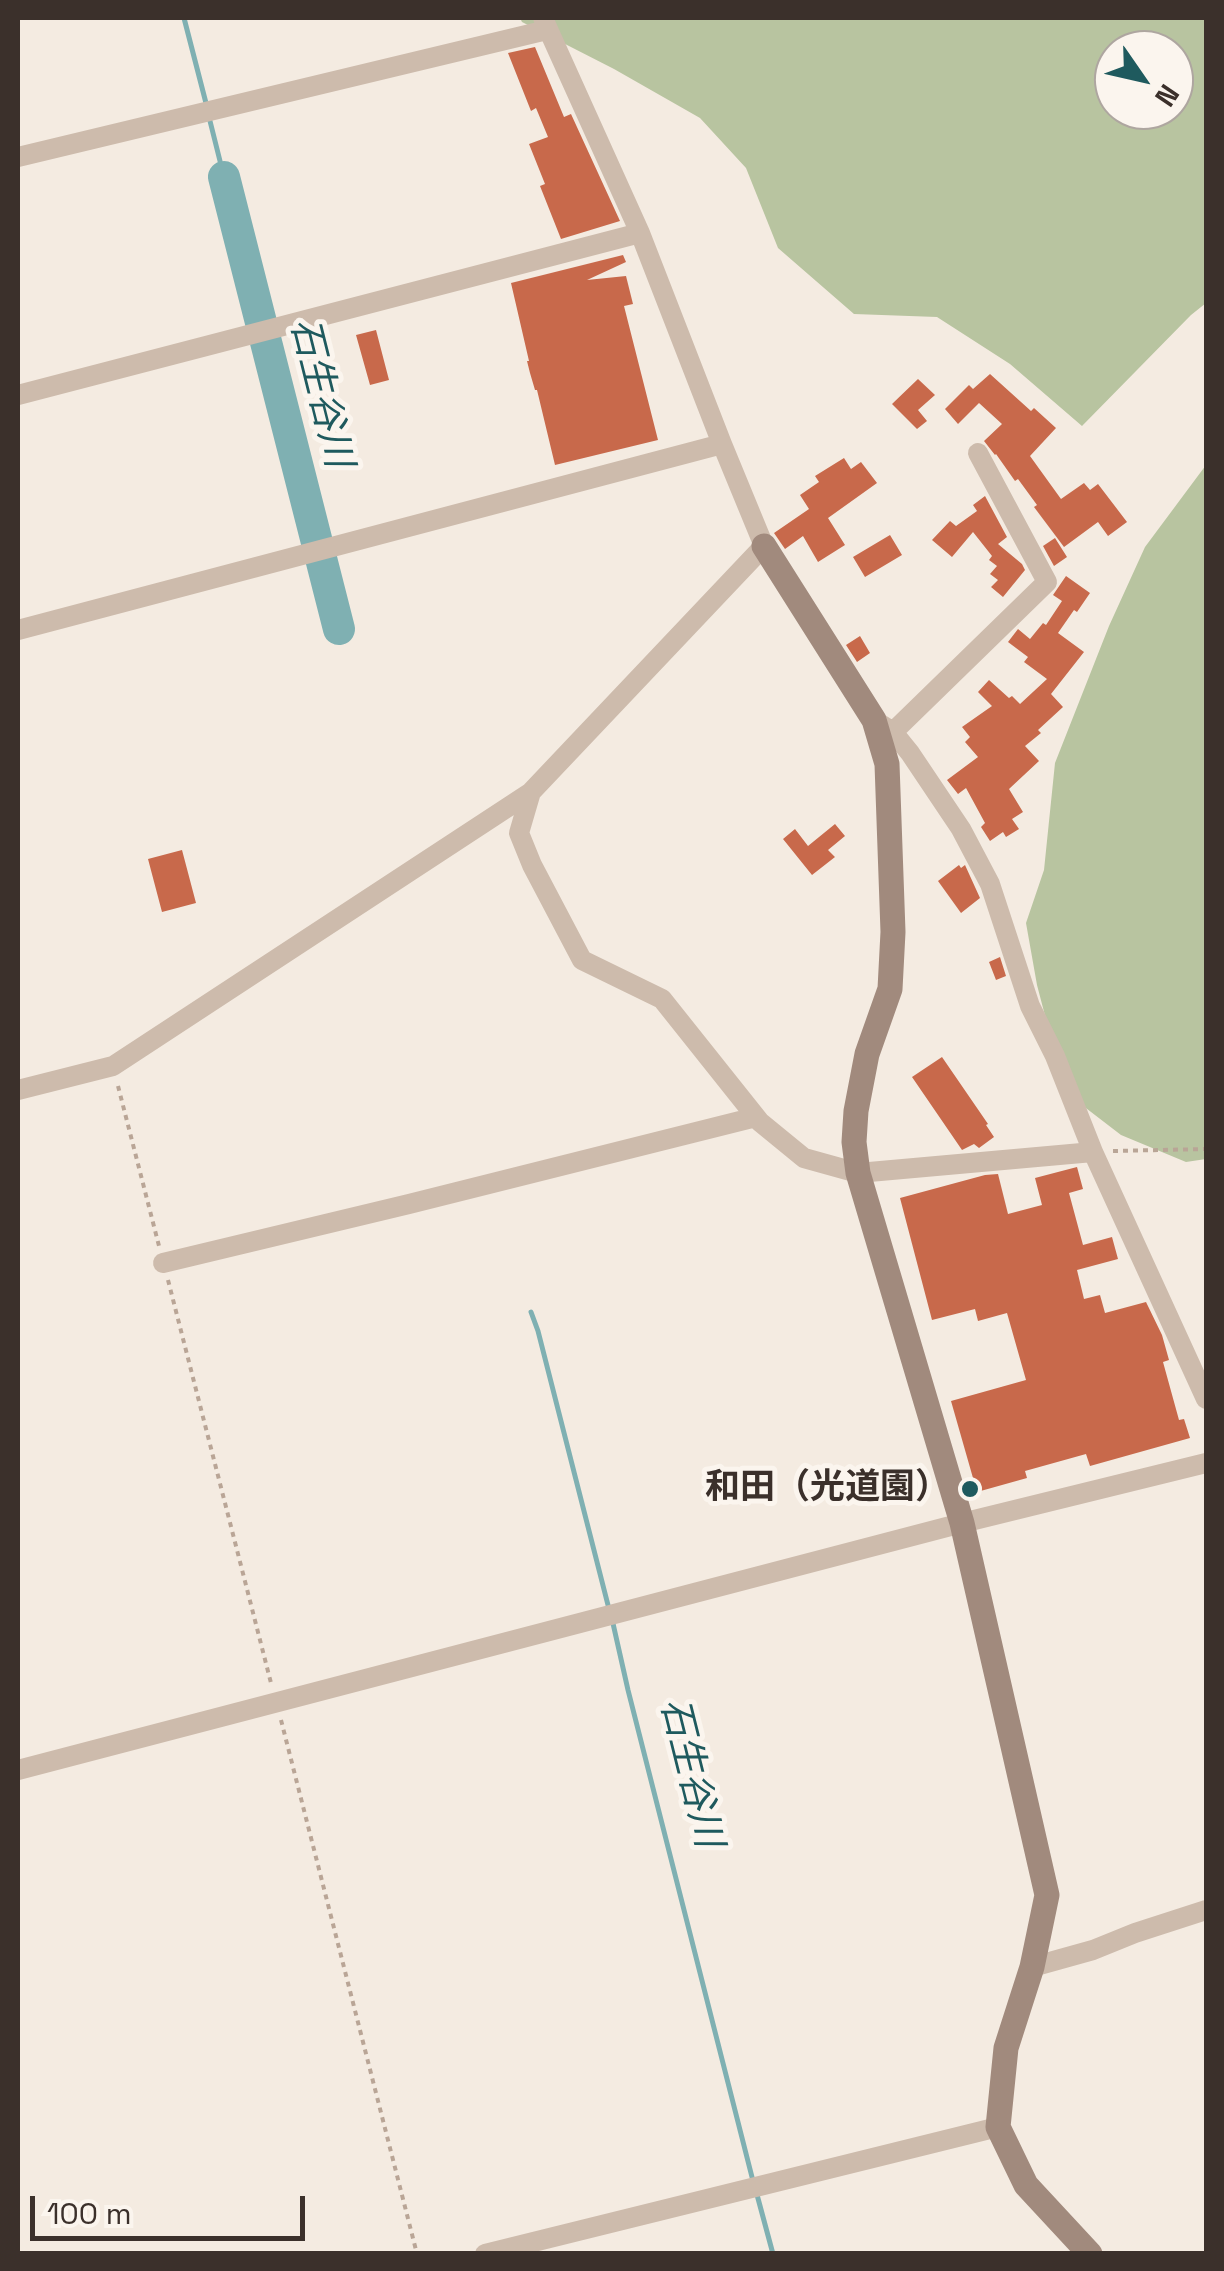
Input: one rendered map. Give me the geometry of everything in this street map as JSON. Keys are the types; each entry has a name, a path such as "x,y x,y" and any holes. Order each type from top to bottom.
{"street":[{"path":"18,157 545,24 640,233 764,546 883,726 961,829 990,884 1030,1006 1206,1400"},
{"path":"18,395 640,233"},
{"path":"18,630 722,444"},
{"path":"883,726 1047,582 978,453"},
{"path":"18,1090 113,1066 530,792 764,546"},
{"path":"883,726 893,932 890,989 867,1054 856,1111 858,1173 962,1523 1047,1895 1032,1966 1006,2048 998,2127 1026,2186 1090,2254"},
{"path":"530,792 518,833 582,960 662,999 756,1118 804,1158 858,1173 1093,1152"},
{"path":"164,1262 756,1118"},
{"path":"18,1770 1206,1463"},
{"path":"1032,1966 1092,1950 1206,1910"},
{"path":"484,2254 998,2127"}],"path":[{"path":"113,1066 417,2254"},
{"path":"1093,1152 1206,1149"}],"green space":[{"path":"520,18 1206,18 1206,303 1082,426 1010,364 937,317 854,314 778,248 746,168 700,118"},
{"path":"1206,465 1206,1159 1186,1162 1121,1135 1065,1092 1037,985 1026,923 1044,870 1055,763 1145,547"}],"building":[{"path":"535,47 564,117 571,114 620,221 561,239 529,144 548,137 536,108 531,111 508,53"},
{"path":"623,255 626,262 587,280 626,276 633,304 624,306 658,440 555,465 511,283"},
{"path":"376,330 389,380 370,385 356,335"},
{"path":"990,374 1056,428 1030,456 1061,499 1084,483 1090,490 1098,484 1127,522 1108,536 1098,522 1064,547 1018,479 1015,481 984,441 1002,424 979,403 958,424 945,409 969,385 973,389"},
{"path":"918,379 935,395 918,410 927,421 917,429 892,404"},
{"path":"844,458 851,469 861,462 877,483 828,518 845,545 818,562 803,536 785,549 774,533 809,509 800,495 819,482 815,476"},
{"path":"985,496 1007,537 998,544 1025,570 1003,597 991,587 998,580 990,574 997,566 989,560 992,556 973,532 952,557 932,540 950,521 956,526 977,511 973,505"},
{"path":"890,535 902,555 865,577 853,557"},
{"path":"1055,538 1067,557 1054,566 1043,546"},
{"path":"1066,576 1090,593 1058,633 1084,652 1051,694 1063,707 1025,746 1039,761 1009,789 1023,812 1012,819 1019,829 1006,837 1003,832 990,841 966,788 958,794 947,780 978,757 965,742 970,737 962,727 992,706 978,692 989,680 1020,704 1047,679 1024,662 1028,657 1008,642 1018,629 1030,639 1043,623 1046,625 1062,601 1053,595"},
{"path":"860,636 870,653 857,662 846,645"},
{"path":"835,824 845,836 828,850 835,857 812,875 783,839 795,829 808,846"},
{"path":"182,850 196,903 162,912 148,859"},
{"path":"959,865 965,865 980,898 961,913 938,881"},
{"path":"1000,957 1006,976 996,980 989,962"},
{"path":"942,1057 994,1137 979,1148 974,1144 962,1150 912,1077"},
{"path":"1077,1167 1083,1189 1069,1193 1083,1245 1112,1237 1118,1259 1077,1270 1084,1299 1100,1295 1105,1313 1146,1302 1162,1335 1169,1360 1163,1362 1179,1420 1184,1419 1190,1438 1090,1466 1086,1454 1025,1471 1027,1478 977,1492 951,1401 1026,1380 1007,1313 978,1321 975,1309 932,1320 900,1198 998,1174 1008,1214 1042,1205 1035,1178"}],"waterway":[{"path":"184,18 207,107"},
{"path":"209,117 224,177"},
{"name":"石生谷川","path":"224,177 339,629"},
{"name":"石生谷川","path":"531,1312 609,1609"},
{"name":"石生谷川","path":"612,1619 753,2181"},
{"name":"石生谷川","path":"756,2191 773,2254"}],"place":[{"name":"和田（光道園）","path":"970,1489"}]}
